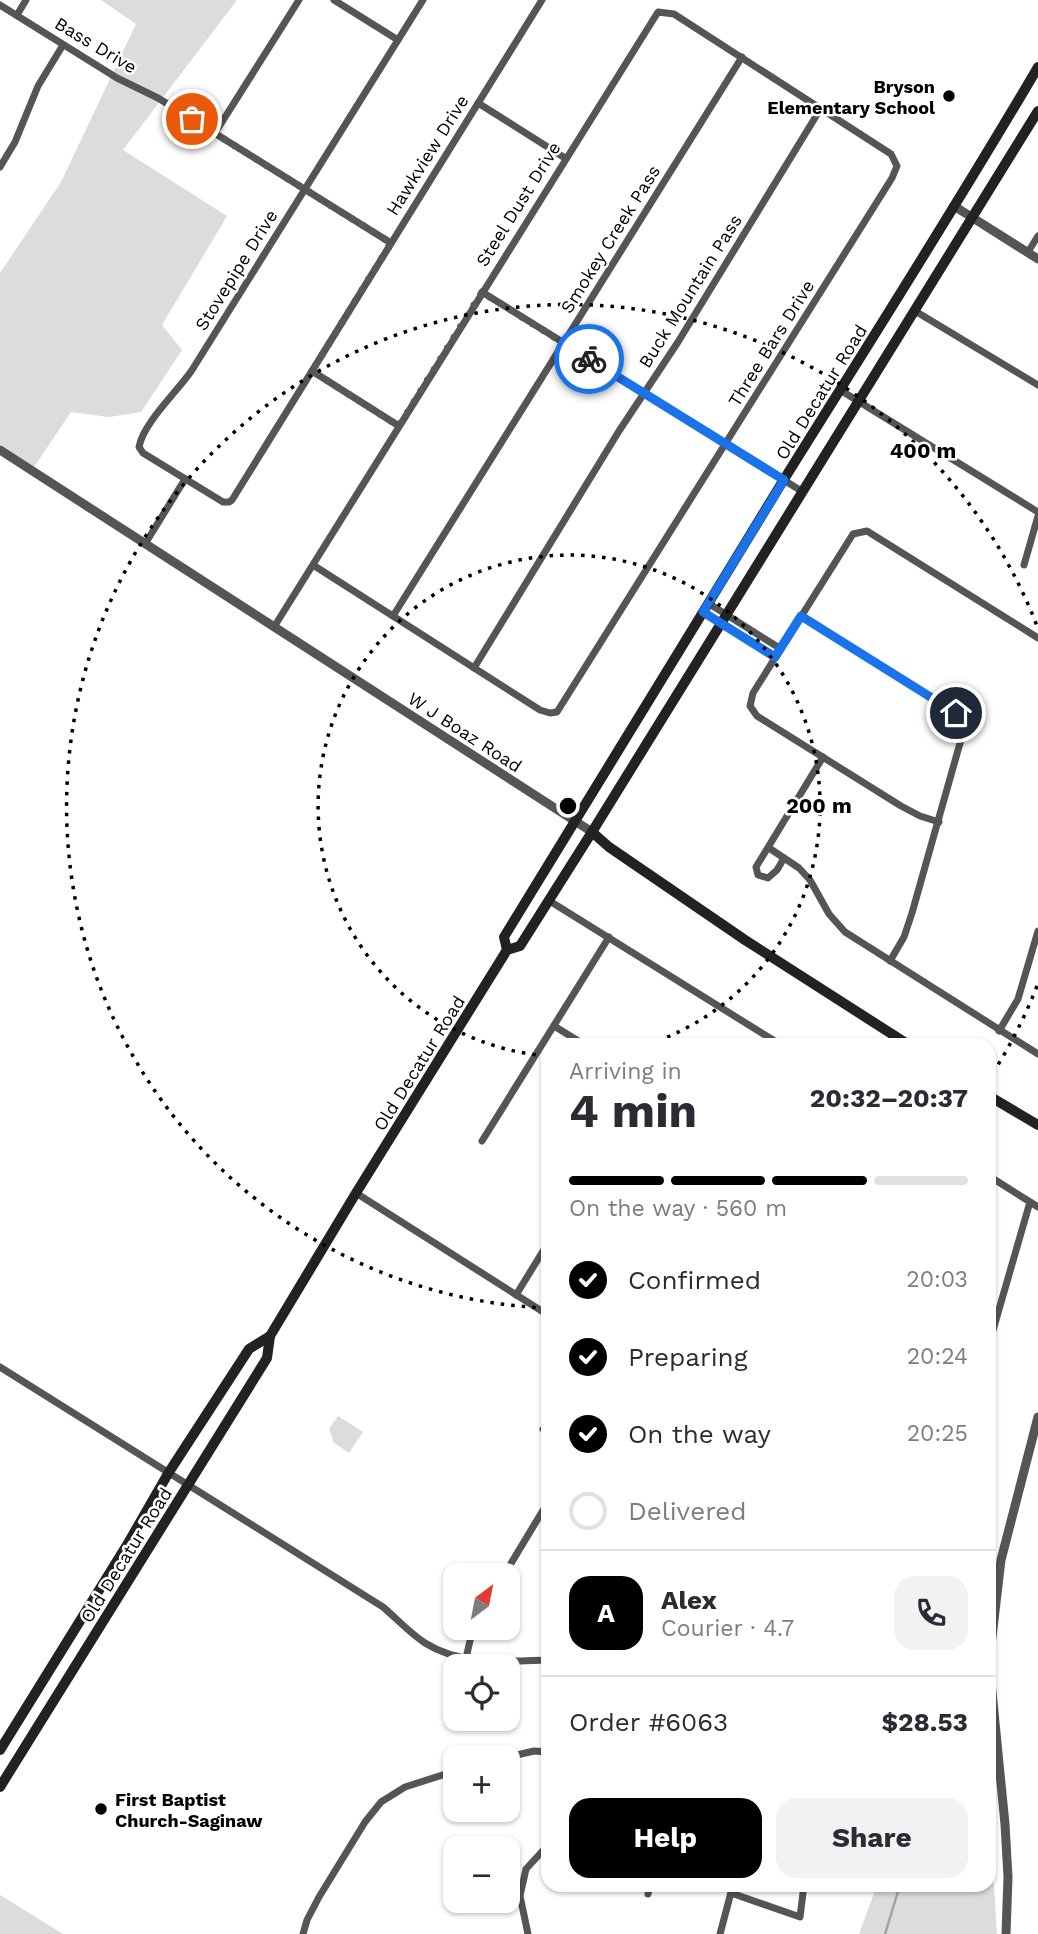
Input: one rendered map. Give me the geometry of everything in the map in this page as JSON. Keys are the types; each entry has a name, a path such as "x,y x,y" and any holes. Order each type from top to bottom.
{"main road":[{"name":"Old Decatur Road","path":"507,950 504,937 1038,67"},
{"name":"Old Decatur Road","path":"0,1787 267,1358 270,1336 507,950 520,946 1038,111"},
{"name":"W J Boaz Road","path":"592,832 609,847 745,940 898,1038"},
{"path":"996,1100 1038,1125"},
{"name":"Old Decatur Road","path":"0,1750 169,1472 249,1349 270,1336"},
{"path":"102,1585 118,1596"}],"street":[{"path":"17,16 26,0"},
{"path":"215,133 299,0"},
{"path":"334,0 398,40"},
{"name":"Stovepipe Drive","path":"185,479 143,453 139,447 140,439 192,370 424,0"},
{"name":"Hawkview Drive","path":"185,479 220,501 232,500 542,0"},
{"name":"Bass Drive","path":"0,5 117,78 158,98 391,243"},
{"name":"Steel Dust Drive","path":"274,627 657,12 674,14 742,57"},
{"path":"0,167 20,131 38,86 64,44"},
{"path":"742,57 821,108"},
{"name":"Smokey Creek Pass","path":"393,616 742,57"},
{"path":"478,103 565,158"},
{"name":"Three Bars Drive","path":"474,668 540,710 553,714 557,712 892,178 897,163 891,154 821,108"},
{"name":"Buck Mountain Pass","path":"474,668 821,108"},
{"path":"954,206 1038,259"},
{"path":"1028,252 1038,236"},
{"path":"482,292 803,492"},
{"path":"915,312 1038,385"},
{"path":"312,371 399,426"},
{"path":"840,390 1038,514 1024,565"},
{"name":"W J Boaz Road","path":"0,450 592,832"},
{"path":"145,544 185,479"},
{"path":"939,822 911,812 757,716 750,706 751,697 853,534 867,531 1038,638"},
{"path":"313,565 474,668"},
{"path":"705,608 775,657"},
{"path":"801,616 951,710 962,720 964,729 909,923 890,961"},
{"path":"724,620 781,649"},
{"path":"784,858 768,878 758,875 756,867 823,757"},
{"path":"769,848 810,880 829,914 845,932 1038,1054"},
{"path":"548,900 770,1038"},
{"path":"999,1031 1018,999 1038,931"},
{"path":"546,1038 609,937"},
{"path":"554,1026 574,1038"},
{"path":"482,1141 541,1047"},
{"path":"996,1180 1038,1207"},
{"path":"356,1194 541,1311"},
{"path":"996,1320 1030,1202"},
{"path":"516,1295 541,1254"},
{"path":"0,1367 383,1607 425,1643 449,1654"},
{"path":"996,1572 1038,1417"},
{"path":"510,1563 541,1513"},
{"path":"520,1660 541,1660"},
{"path":"520,1754 541,1752"},
{"path":"996,1755 1007,1850 1006,1934"},
{"path":"303,1934 319,1897 365,1822 381,1802 405,1787 443,1775"},
{"path":"528,1934 520,1896 526,1869 541,1853"},
{"path":"720,1934 731,1892"},
{"path":"739,1892 800,1917 803,1892"}],"shaded area":[{"path":"101,0 237,0 123,150 227,216 162,325 182,350 141,412 109,417 71,412 34,467 0,445 0,273 61,182 136,24"},
{"path":"338,1416 363,1432 349,1453 334,1443 329,1429"},
{"path":"874,1892 994,1892 997,1934 859,1934"},
{"path":"0,1895 63,1934 0,1934"}],"waterway":[{"path":"885,1934 898,1892"}],"way so far":[{"path":"192,119 391,243 312,371 399,426 482,292 589,359"}],"place":[{"name":"Bryson Elementary School","path":"949,96"},
{"name":"First Baptist Church-Saginaw","path":"101,1809"}],"route":[{"path":"589,359 784,480 703,612 775,657 801,616 956,713"}]}
